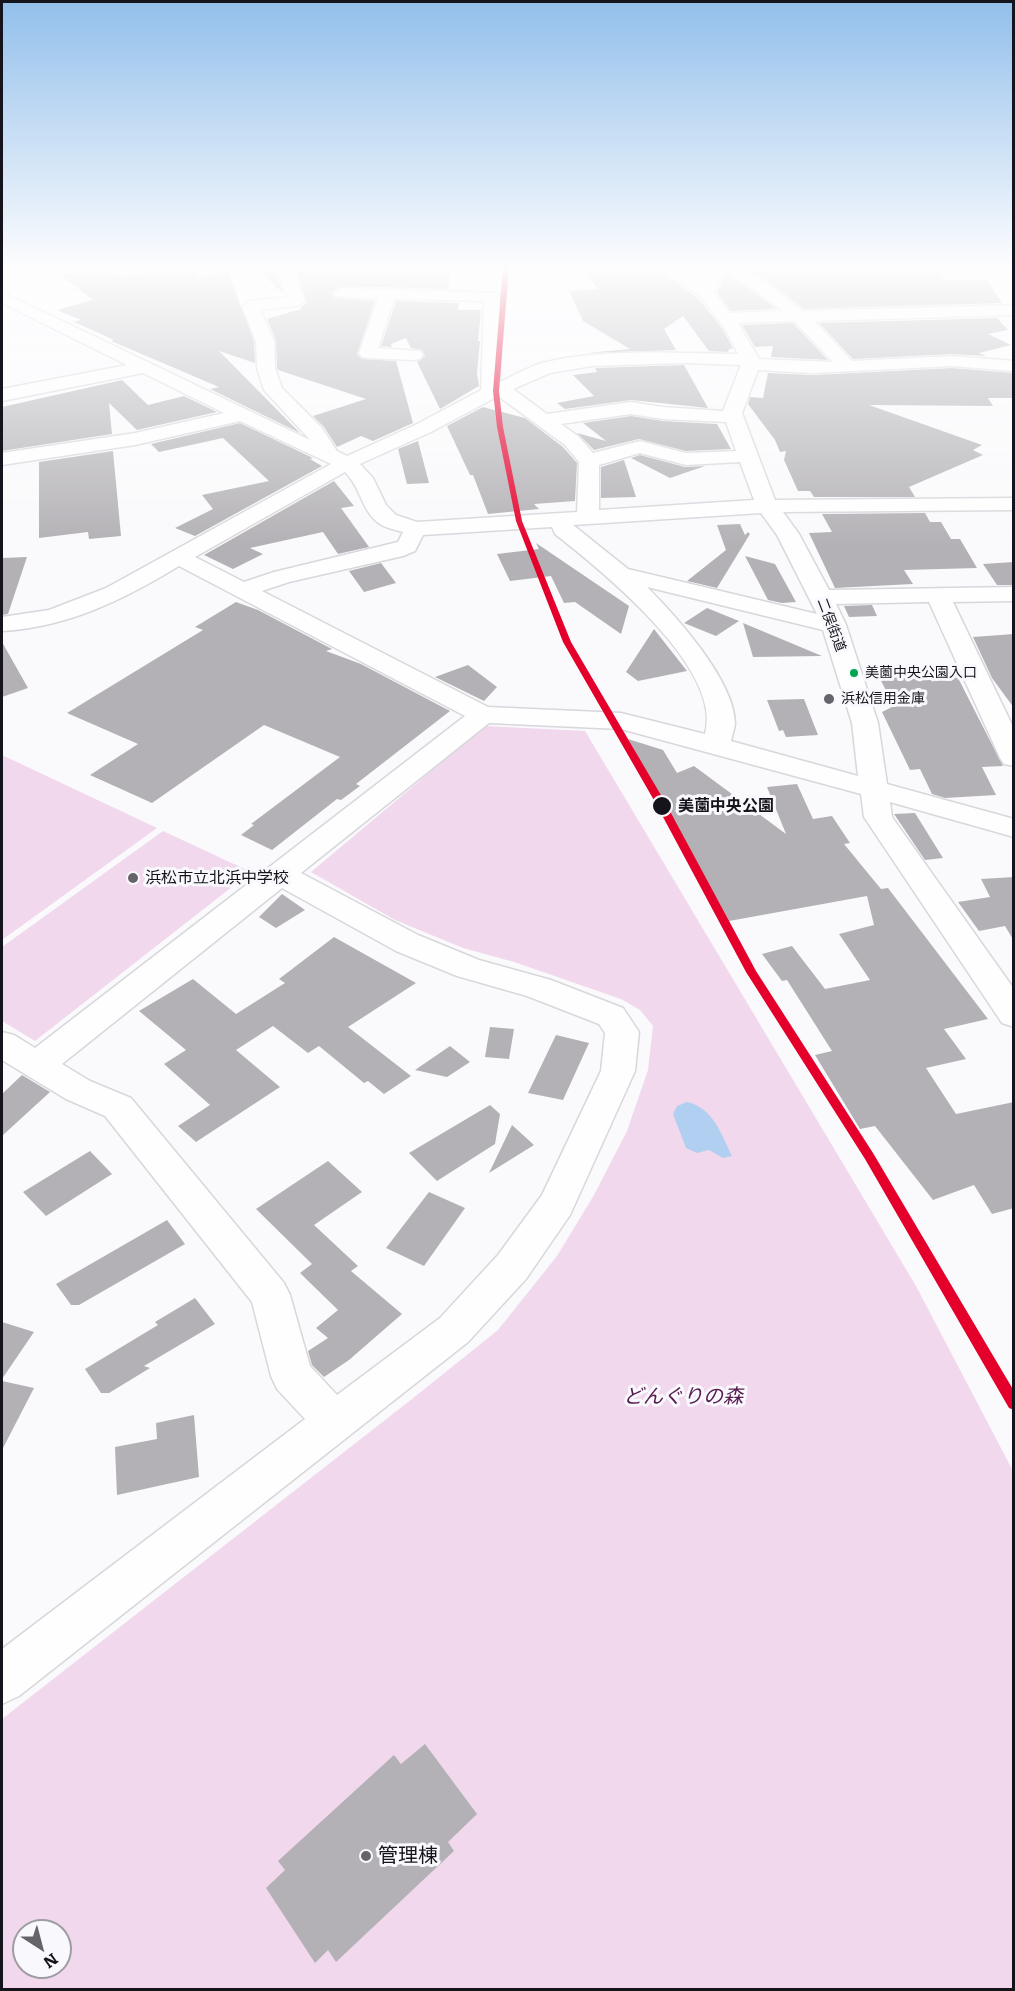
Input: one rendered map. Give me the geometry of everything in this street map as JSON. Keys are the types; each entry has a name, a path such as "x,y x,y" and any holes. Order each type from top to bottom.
{"street":[{"path":"131,360 338,460 363,478 376,508 388,520 415,529 767,506 1014,504"},
{"path":"266,360 266,369 273,390 315,432 338,460"},
{"path":"494,360 495,391"},
{"path":"2,624 43,620 74,612 112,597 338,460 424,428 531,373 563,364 643,360"},
{"path":"714,360 750,362 783,368 952,361 1014,366"},
{"path":"841,360 848,367"},
{"path":"544,420 631,408 663,413 733,417 732,413 750,362"},
{"path":"2,395 146,367"},
{"path":"495,391 544,420 572,441 589,461 588,517"},
{"path":"2,459 135,439 242,415"},
{"name":"二俣街道","path":"733,417 767,506 788,534 834,625 865,723 878,817 1014,1015"},
{"path":"589,461 640,447 686,459 749,456"},
{"path":"561,518 563,529 620,574 664,618 712,684 722,723 716,745"},
{"path":"244,590 318,568 395,551 407,546 415,529"},
{"path":"178,557 483,715 621,722 716,745 1014,828"},
{"path":"620,574 834,625"},
{"path":"937,594 1014,758"},
{"path":"821,597 1014,594"},
{"path":"36,1066 483,715"},
{"path":"2,1679 454,1330 512,1267 557,1204 618,1071 622,1032 611,1016 538,988 468,968 407,944 280,874"},
{"path":"2,1044 78,1090 118,1107 270,1295 292,1376 335,1422"}],"green space":[{"name":"美薗中央公園","path":"485,726 585,731 916,1286 1013,1471 1013,1989 2,1990 2,1719 498,1330 557,1256 594,1195 627,1131 648,1070 653,1026 640,1010 621,999 514,962 463,948 395,920 311,872"},
{"path":"2,755 157,828 2,940"},
{"path":"163,831 251,872 35,1041 2,1021 2,947"}],"water":[{"path":"687,1102 696,1105 710,1116 720,1130 732,1156 723,1158 709,1150 697,1153 686,1148 673,1114 677,1106"}],"building":[{"path":"155,360 228,360 300,433 210,389 219,387"},
{"path":"277,360 396,361 413,423 373,441 361,436 337,447 324,427 313,416 366,399 277,368"},
{"path":"420,360 478,360 479,386 440,409 417,362"},
{"path":"684,365 708,408 631,400 565,409 557,403 594,396 573,375 597,372 595,368"},
{"path":"952,368 1014,373 1014,398 988,398 993,406 869,405 982,445 973,450 983,455 909,487 915,497 814,497 810,491 798,491 784,460 786,451 780,452 775,440 748,404 750,397 763,398 768,373 813,375"},
{"path":"122,380 148,405 184,396 217,412 137,430 109,403 112,434 2,451 2,407"},
{"path":"483,407 525,418 563,447 577,463 575,501 534,504 539,509 488,514 473,475 470,475 447,426"},
{"path":"631,416 663,421 717,424 731,449 686,451 639,439 594,450 577,433 606,441 583,423"},
{"path":"240,423 313,458 310,459 322,466 195,536 175,528 213,509 202,495 269,481 223,438 159,452 151,444"},
{"path":"418,441 429,483 407,484 398,449"},
{"path":"113,451 121,536 89,539 88,532 39,538 39,462"},
{"path":"640,455 685,467 705,466 670,478 631,458"},
{"path":"624,460 636,497 601,498 601,467"},
{"path":"334,481 354,506 341,508 369,547 338,554 323,532 250,548 263,554 233,569 204,555"},
{"path":"925,513 930,522 941,522 951,539 960,539 977,568 904,570 913,584 835,588 809,533 832,532 822,514"},
{"path":"740,524 745,535 748,532 750,534 717,588 687,581 726,550 717,525"},
{"path":"536,543 629,606 621,634 575,602 564,603 551,576 510,581 497,554 539,549"},
{"path":"745,556 775,564 796,602 782,603 768,600"},
{"path":"27,557 8,614 2,615 2,558"},
{"path":"1014,562 1014,585 997,585 983,564"},
{"path":"381,563 396,583 364,592 349,571"},
{"path":"236,602 258,610 332,649 326,651 361,664 450,711 356,784 360,786 341,800 337,799 272,850 241,835 254,825 251,824 340,757 264,725 152,803 90,775 138,744 67,713 203,630 195,627"},
{"path":"872,605 877,616 849,617 844,606"},
{"path":"707,608 739,621 716,636 684,623"},
{"path":"743,623 822,656 753,657"},
{"path":"654,629 687,671 638,681 626,672"},
{"path":"1014,634 1014,708 992,678 973,637"},
{"path":"2,642 28,688 2,697"},
{"path":"468,665 497,687 484,701 435,677"},
{"path":"955,672 1003,766 982,767 996,795 945,798 932,794 920,769 910,770 882,712 894,706 877,673"},
{"path":"804,699 818,735 786,737 783,730 779,731 767,700"},
{"path":"628,739 663,750 677,773 694,766 786,834 767,787 797,784 813,819 832,816 850,843 844,844 881,889 888,888 988,1019 944,1029 966,1059 926,1068 956,1114 1014,1102 1014,1208 992,1214 974,1185 933,1200 875,1126 860,1129 815,1055 832,1051 787,980 782,981 762,954 792,946 825,989 870,980 839,934 874,925 867,896 729,921"},
{"path":"915,813 943,858 925,860 894,814"},
{"path":"1014,877 1014,941 1005,926 979,931 958,902 990,897 981,879"},
{"path":"282,894 305,910 276,928 259,917"},
{"path":"334,937 416,983 348,1027 411,1076 384,1094 368,1081 364,1083 319,1046 308,1053 273,1026 236,1050 280,1087 196,1142 178,1126 210,1105 164,1064 186,1050 139,1011 193,979 236,1014 285,983 279,979"},
{"path":"490,1027 514,1029 509,1059 485,1057"},
{"path":"556,1035 589,1043 563,1100 528,1093"},
{"path":"450,1046 470,1062 447,1077 415,1070"},
{"path":"22,1075 50,1092 2,1136 2,1094"},
{"path":"490,1105 500,1114 495,1144 437,1181 409,1153"},
{"path":"512,1125 534,1145 489,1173"},
{"path":"90,1151 112,1174 46,1216 23,1192"},
{"path":"328,1161 362,1192 314,1225 358,1266 351,1271 402,1314 349,1360 324,1377 312,1365 308,1351 328,1338 316,1328 338,1310 300,1273 312,1264 256,1209"},
{"path":"429,1192 465,1208 424,1266 386,1248"},
{"path":"167,1220 185,1244 79,1305 71,1305 56,1284"},
{"path":"195,1298 215,1324 144,1366 150,1368 109,1393 101,1393 85,1369 158,1325 155,1322"},
{"path":"2,1322 34,1332 2,1379"},
{"path":"2,1381 34,1388 2,1450"},
{"path":"194,1415 199,1477 117,1495 115,1447 157,1439 156,1423"},
{"name":"管理棟","path":"425,1744 477,1814 448,1842 454,1851 336,1962 328,1950 315,1963 266,1888 285,1870 278,1861 394,1755 401,1764"}],"transit line":[{"path":"499,360 496,391 500,427 519,521 567,642 660,802 751,972 869,1156 1014,1404"}],"place":[{"name":"美薗中央公園入口","path":"854,673"},
{"name":"浜松信用金庫","path":"829,699"},
{"name":"美薗中央公園","path":"662,806"},
{"name":"浜松市立北浜中学校","path":"133,878"},
{"name":"管理棟","path":"366,1856"}],"park label":[{"name":"どんぐりの森","path":"683,1397"}]}
